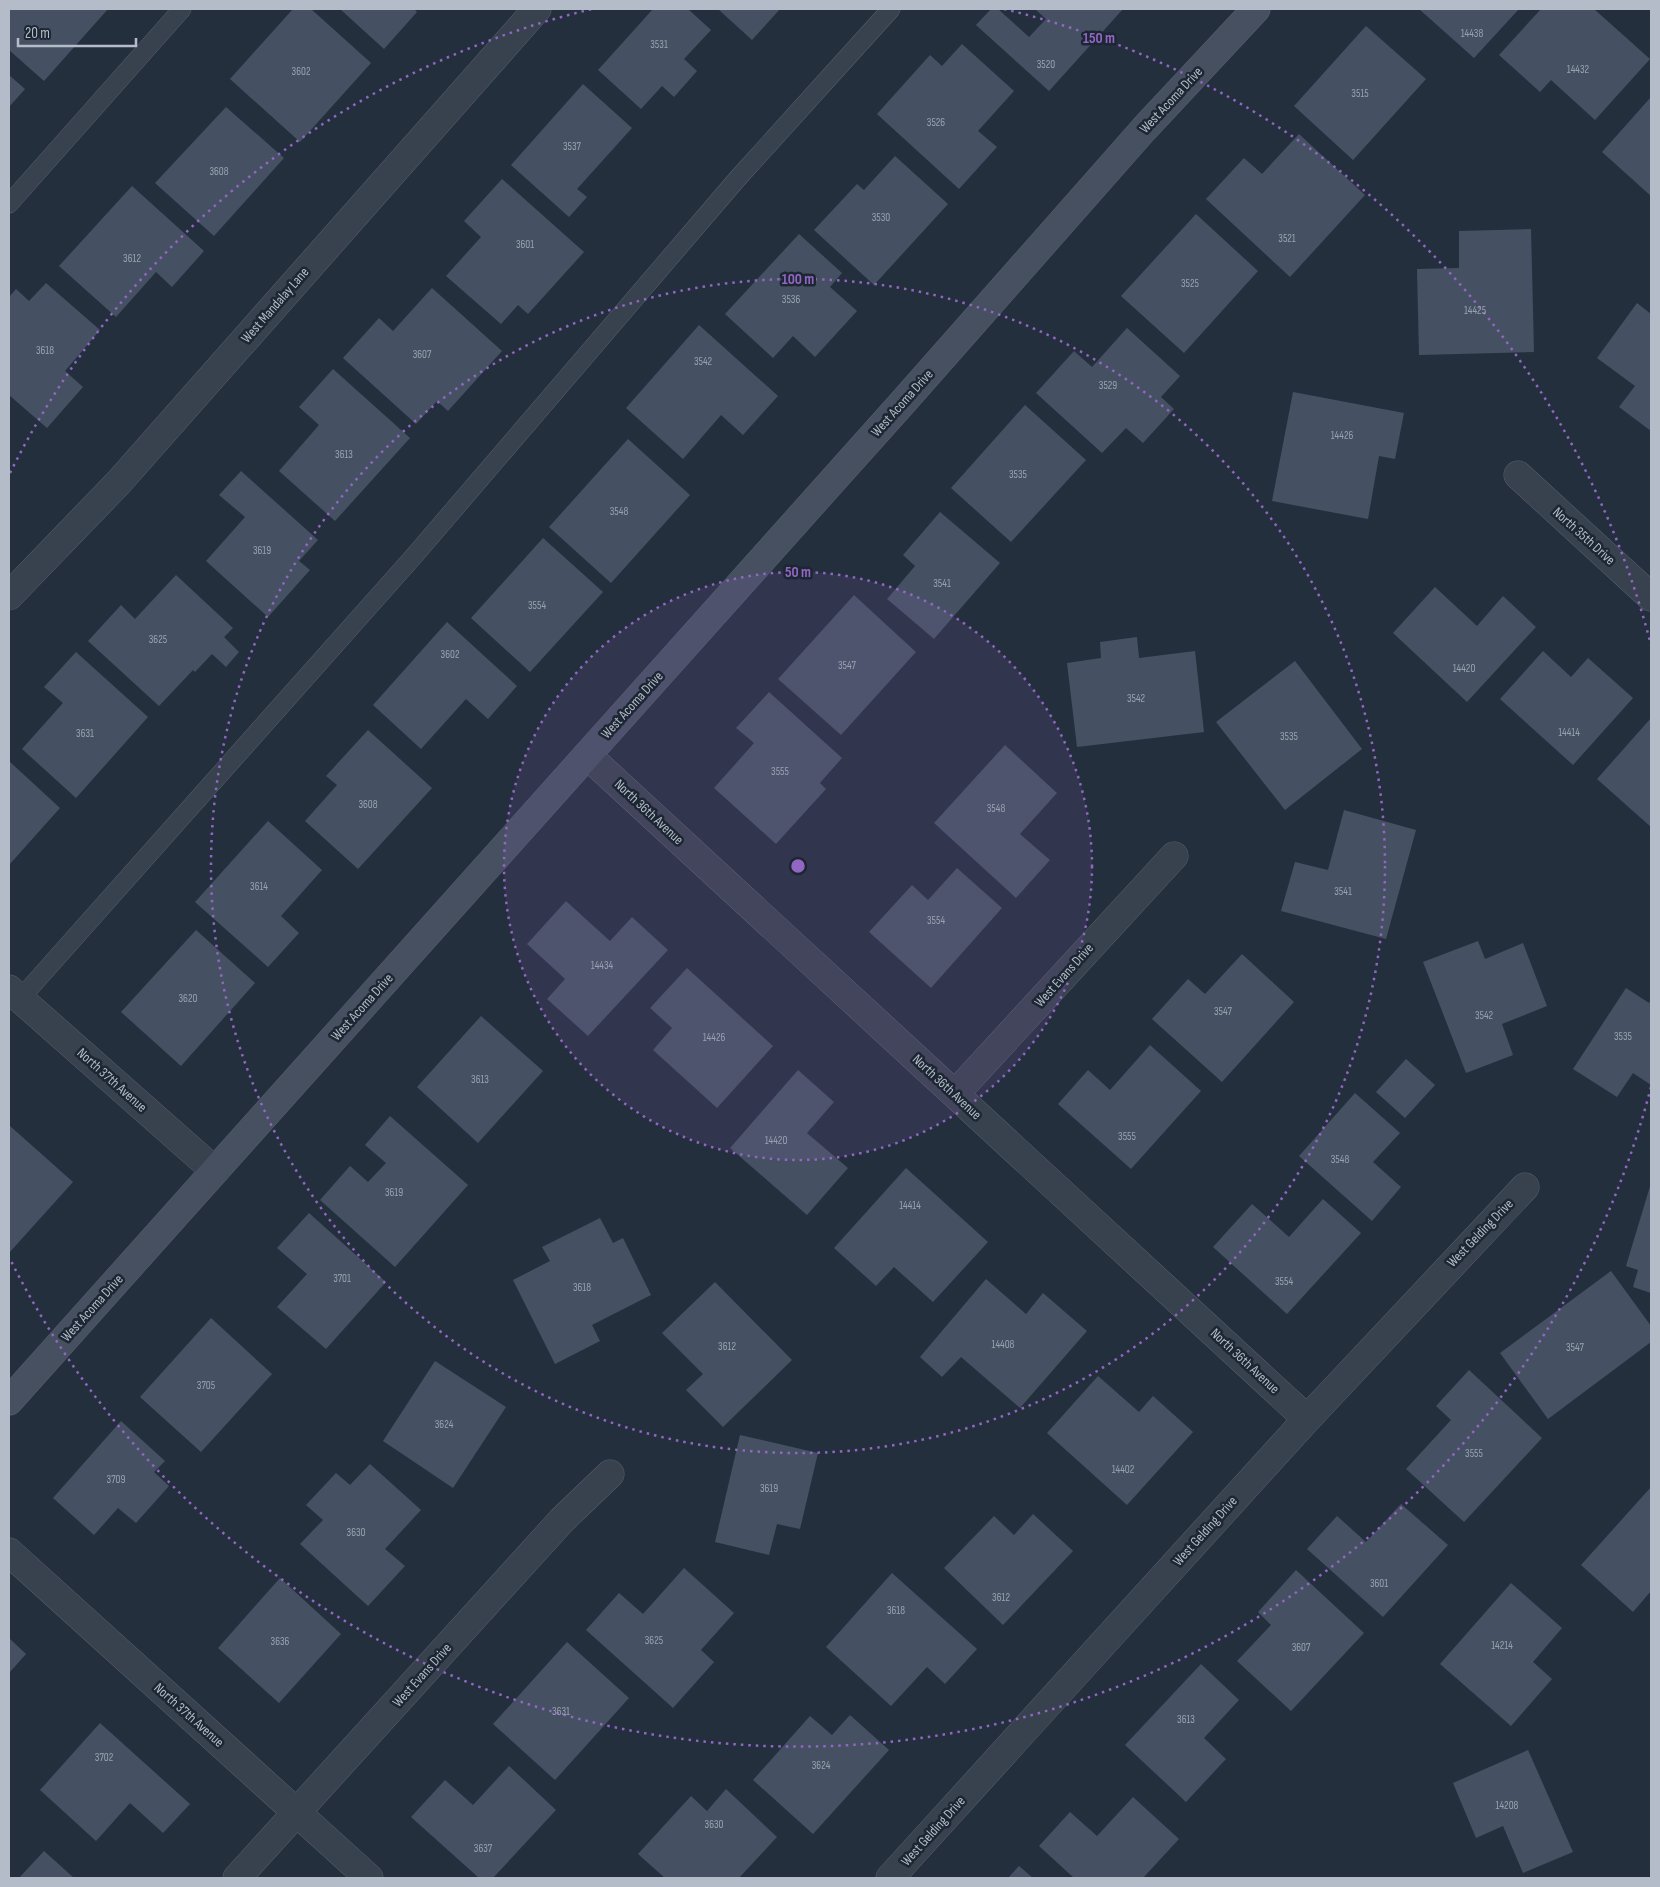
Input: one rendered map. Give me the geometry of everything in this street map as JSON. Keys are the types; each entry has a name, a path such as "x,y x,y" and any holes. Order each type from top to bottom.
{"street":[{"name":"West Mandalay Lane","path":"9,596 119,482 537,9"},
{"name":"West Acoma Drive","path":"9,1401 891,416 1144,129 1256,9"},
{"name":"North 35th Drive","path":"1518,475 1651,597"},
{"name":"North 36th Avenue","path":"587,755 1307,1418"},
{"name":"West Evans Drive","path":"955,1094 1174,856"},
{"name":"North 37th Avenue","path":"14,994 215,1171"},
{"name":"West Gelding Drive","path":"890,1878 1307,1418 1525,1187"},
{"name":"West Evans Drive","path":"237,1878 562,1520 610,1474"},
{"name":"North 37th Avenue","path":"9,1552 370,1878"}],"lane":[{"path":"9,204 182,9"},
{"path":"14,994 414,556 738,178 891,9"}],"building":[{"path":"9,9 108,9 44,81 9,50"},
{"path":"293,9 311,9 371,63 300,142 230,79"},
{"path":"340,9 414,9 417,12 384,49"},
{"path":"653,9 688,9 711,30 684,59 697,71 674,97 662,86 641,109 598,70"},
{"path":"718,9 780,9 752,40"},
{"path":"991,9 998,9 1029,37 1046,19 1035,9 1123,9 1049,91 976,25"},
{"path":"1419,9 1519,9 1474,58"},
{"path":"1541,9 1594,9 1650,59 1595,120 1551,80 1540,92 1499,55"},
{"path":"1366,26 1426,79 1353,160 1294,106"},
{"path":"962,44 1014,91 978,131 997,147 959,189 877,114 930,55 942,66"},
{"path":"9,75 25,89 9,107"},
{"path":"583,84 632,128 577,189 587,197 569,217 511,165"},
{"path":"1651,97 1651,196 1602,152"},
{"path":"226,107 284,158 214,236 155,183"},
{"path":"1299,134 1365,195 1290,277 1206,199 1244,158 1262,174"},
{"path":"895,156 948,204 874,285 814,230 857,184 864,190"},
{"path":"502,179 584,252 528,314 518,305 501,324 446,276 481,237 464,221"},
{"path":"132,186 204,251 172,287 156,272 116,317 59,266"},
{"path":"1196,214 1258,271 1184,353 1121,296"},
{"path":"1531,229 1534,352 1419,355 1417,269 1459,268 1459,231"},
{"path":"799,234 842,273 830,287 857,311 815,357 793,336 773,358 725,314"},
{"path":"46,283 100,330 65,371 83,387 47,428 9,395 9,297 16,289 29,301"},
{"path":"432,288 502,351 448,411 437,401 416,424 343,358 379,318 393,331"},
{"path":"1637,303 1651,314 1651,431 1619,407 1635,386 1597,358"},
{"path":"699,325 778,396 743,435 721,415 683,459 626,408"},
{"path":"1127,328 1180,376 1161,397 1174,409 1143,443 1126,428 1102,453 1036,393 1074,351 1092,367"},
{"path":"333,369 410,438 335,521 279,471 319,425 299,407"},
{"path":"1293,392 1404,413 1395,459 1379,456 1368,519 1272,501"},
{"path":"1025,405 1086,460 1011,542 951,488"},
{"path":"628,439 690,495 611,583 549,527"},
{"path":"241,471 318,540 299,561 310,570 268,617 206,561 245,517 219,495"},
{"path":"940,512 1000,563 934,639 887,599 915,566 903,555"},
{"path":"543,538 603,592 530,672 471,618"},
{"path":"176,575 233,628 224,637 239,652 226,667 212,654 195,672 193,670 159,706 88,641 121,605 135,619"},
{"path":"1435,587 1477,626 1503,596 1536,627 1467,702 1393,633"},
{"path":"854,595 916,652 841,735 778,679"},
{"path":"447,622 517,686 488,719 466,699 421,749 373,705"},
{"path":"1137,637 1139,658 1195,651 1204,732 1077,747 1067,663 1101,658 1100,642"},
{"path":"1543,651 1571,677 1588,658 1633,698 1573,765 1500,699"},
{"path":"76,652 148,717 76,798 22,749 63,703 44,687"},
{"path":"1295,661 1362,749 1285,810 1216,722"},
{"path":"769,692 842,758 820,783 826,789 776,844 714,788 754,743 736,728"},
{"path":"1651,718 1651,827 1597,779"},
{"path":"368,730 432,788 358,869 305,821 337,785 326,776"},
{"path":"1005,745 1057,793 1020,834 1050,860 1016,898 934,823"},
{"path":"9,761 60,808 9,865"},
{"path":"1344,810 1416,830 1386,939 1281,911 1295,862 1328,870"},
{"path":"268,821 322,870 281,916 299,933 268,967 195,902"},
{"path":"957,868 1002,908 931,988 869,932 912,885 928,900"},
{"path":"566,901 610,941 632,917 668,950 588,1036 547,999 565,979 527,944"},
{"path":"196,930 255,983 181,1066 121,1012"},
{"path":"1478,941 1485,959 1523,943 1547,1006 1502,1024 1513,1055 1466,1073 1423,962"},
{"path":"1242,954 1294,1002 1222,1082 1152,1019 1188,979 1205,994"},
{"path":"687,968 773,1046 717,1108 653,1050 672,1028 650,1008"},
{"path":"1626,988 1649,1003 1651,999 1651,1085 1633,1073 1617,1097 1573,1069"},
{"path":"481,1016 543,1071 478,1143 417,1087"},
{"path":"1150,1045 1201,1091 1131,1169 1058,1104 1088,1070 1110,1090"},
{"path":"1406,1059 1435,1085 1405,1118 1376,1092"},
{"path":"798,1070 834,1102 807,1133 848,1168 807,1215 730,1148"},
{"path":"1355,1093 1400,1133 1373,1162 1401,1187 1372,1221 1299,1156"},
{"path":"390,1116 468,1185 395,1267 320,1200 350,1166 368,1182 386,1163 365,1145"},
{"path":"9,1127 73,1182 9,1253"},
{"path":"906,1168 988,1242 933,1302 894,1267 876,1286 834,1248"},
{"path":"1651,1183 1651,1293 1633,1287 1638,1270 1626,1266"},
{"path":"1323,1199 1361,1233 1287,1314 1213,1247 1252,1204 1289,1237"},
{"path":"309,1213 386,1282 326,1349 277,1307 307,1274 277,1248"},
{"path":"600,1218 613,1243 623,1238 651,1295 592,1325 600,1341 555,1364 513,1280 550,1261 542,1247"},
{"path":"1611,1271 1651,1326 1651,1342 1548,1419 1500,1353"},
{"path":"986,1279 1026,1314 1043,1293 1087,1331 1020,1408 961,1357 942,1377 920,1357"},
{"path":"715,1282 792,1360 723,1427 686,1390 703,1374 662,1333"},
{"path":"211,1318 272,1374 201,1452 140,1397"},
{"path":"435,1361 506,1407 453,1488 383,1441"},
{"path":"1469,1370 1542,1438 1464,1522 1406,1469 1451,1420 1436,1406"},
{"path":"1098,1376 1139,1412 1153,1396 1193,1432 1127,1505 1047,1433"},
{"path":"121,1421 165,1461 154,1472 169,1486 136,1523 118,1508 94,1535 53,1498"},
{"path":"740,1435 818,1453 800,1529 777,1524 769,1555 715,1542"},
{"path":"370,1464 421,1510 385,1549 405,1566 368,1606 300,1544 323,1520 306,1505 336,1473 350,1485"},
{"path":"1651,1487 1651,1591 1633,1612 1581,1565"},
{"path":"1401,1504 1448,1545 1383,1617 1307,1549 1337,1516 1366,1542"},
{"path":"1033,1514 1073,1551 1003,1625 944,1568 994,1516 1014,1535"},
{"path":"684,1568 734,1613 701,1650 714,1662 673,1708 586,1630 619,1593 643,1614"},
{"path":"1296,1570 1364,1633 1291,1711 1237,1661 1271,1625 1258,1612"},
{"path":"892,1573 977,1649 945,1684 927,1667 891,1706 826,1647"},
{"path":"280,1578 341,1634 279,1703 218,1648"},
{"path":"1511,1583 1562,1628 1533,1662 1552,1679 1511,1726 1440,1664"},
{"path":"9,1638 26,1654 9,1673"},
{"path":"567,1642 629,1698 555,1780 493,1724"},
{"path":"1201,1664 1239,1700 1204,1738 1226,1759 1186,1802 1125,1745"},
{"path":"850,1715 889,1750 813,1834 753,1780 810,1716 832,1735"},
{"path":"100,1723 190,1804 163,1833 130,1803 96,1841 40,1790"},
{"path":"1528,1750 1573,1852 1523,1873 1503,1826 1476,1838 1453,1783"},
{"path":"509,1766 556,1810 493,1878 479,1878 411,1817 445,1780 473,1805"},
{"path":"726,1789 777,1837 739,1878 665,1878 638,1854 691,1796 707,1811"},
{"path":"1133,1797 1179,1839 1143,1878 1074,1878 1039,1846 1070,1812 1097,1836"},
{"path":"44,1851 74,1878 19,1878"},
{"path":"1019,1866 1033,1878 1008,1878"}]}
